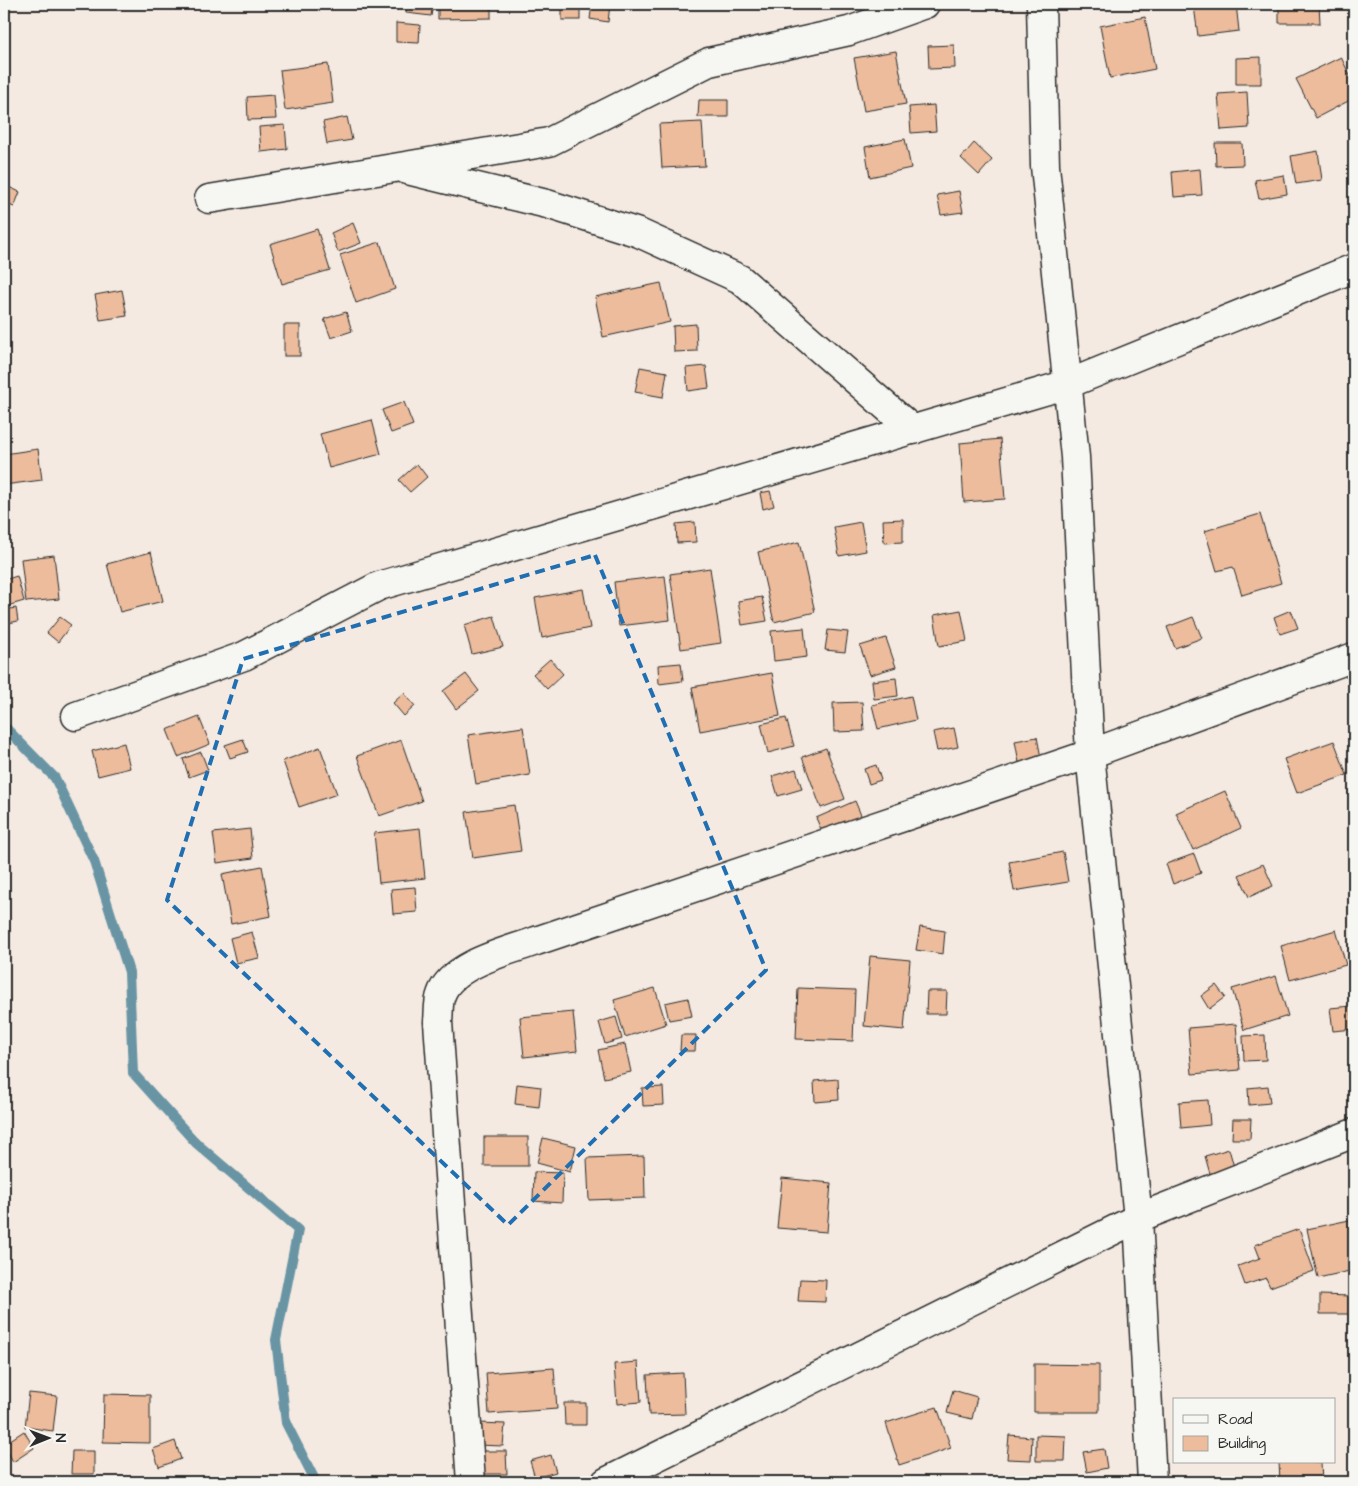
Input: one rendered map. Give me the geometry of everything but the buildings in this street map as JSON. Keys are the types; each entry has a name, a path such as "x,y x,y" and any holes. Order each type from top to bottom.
{"street":[{"path":"209,199 549,142 709,62 849,31 924,4"},
{"path":"1041,4 1044,166 1075,457 1090,754 1138,1218 1152,1482"},
{"path":"397,167 547,204 639,233 740,279 912,430"},
{"path":"76,716 244,656 379,586 1068,384 1354,268"},
{"path":"471,1482 438,1022 441,995 452,977 481,961 536,941 1090,754 1354,657"},
{"path":"606,1482 1138,1218 1354,1133"}],"highlighted area":[{"path":"595,555 766,970 508,1225 167,900 243,659"}],"waterway":[{"path":"4,726 55,778 94,861 129,972 133,1073 196,1143 298,1230 276,1340 286,1423 316,1482"}]}
